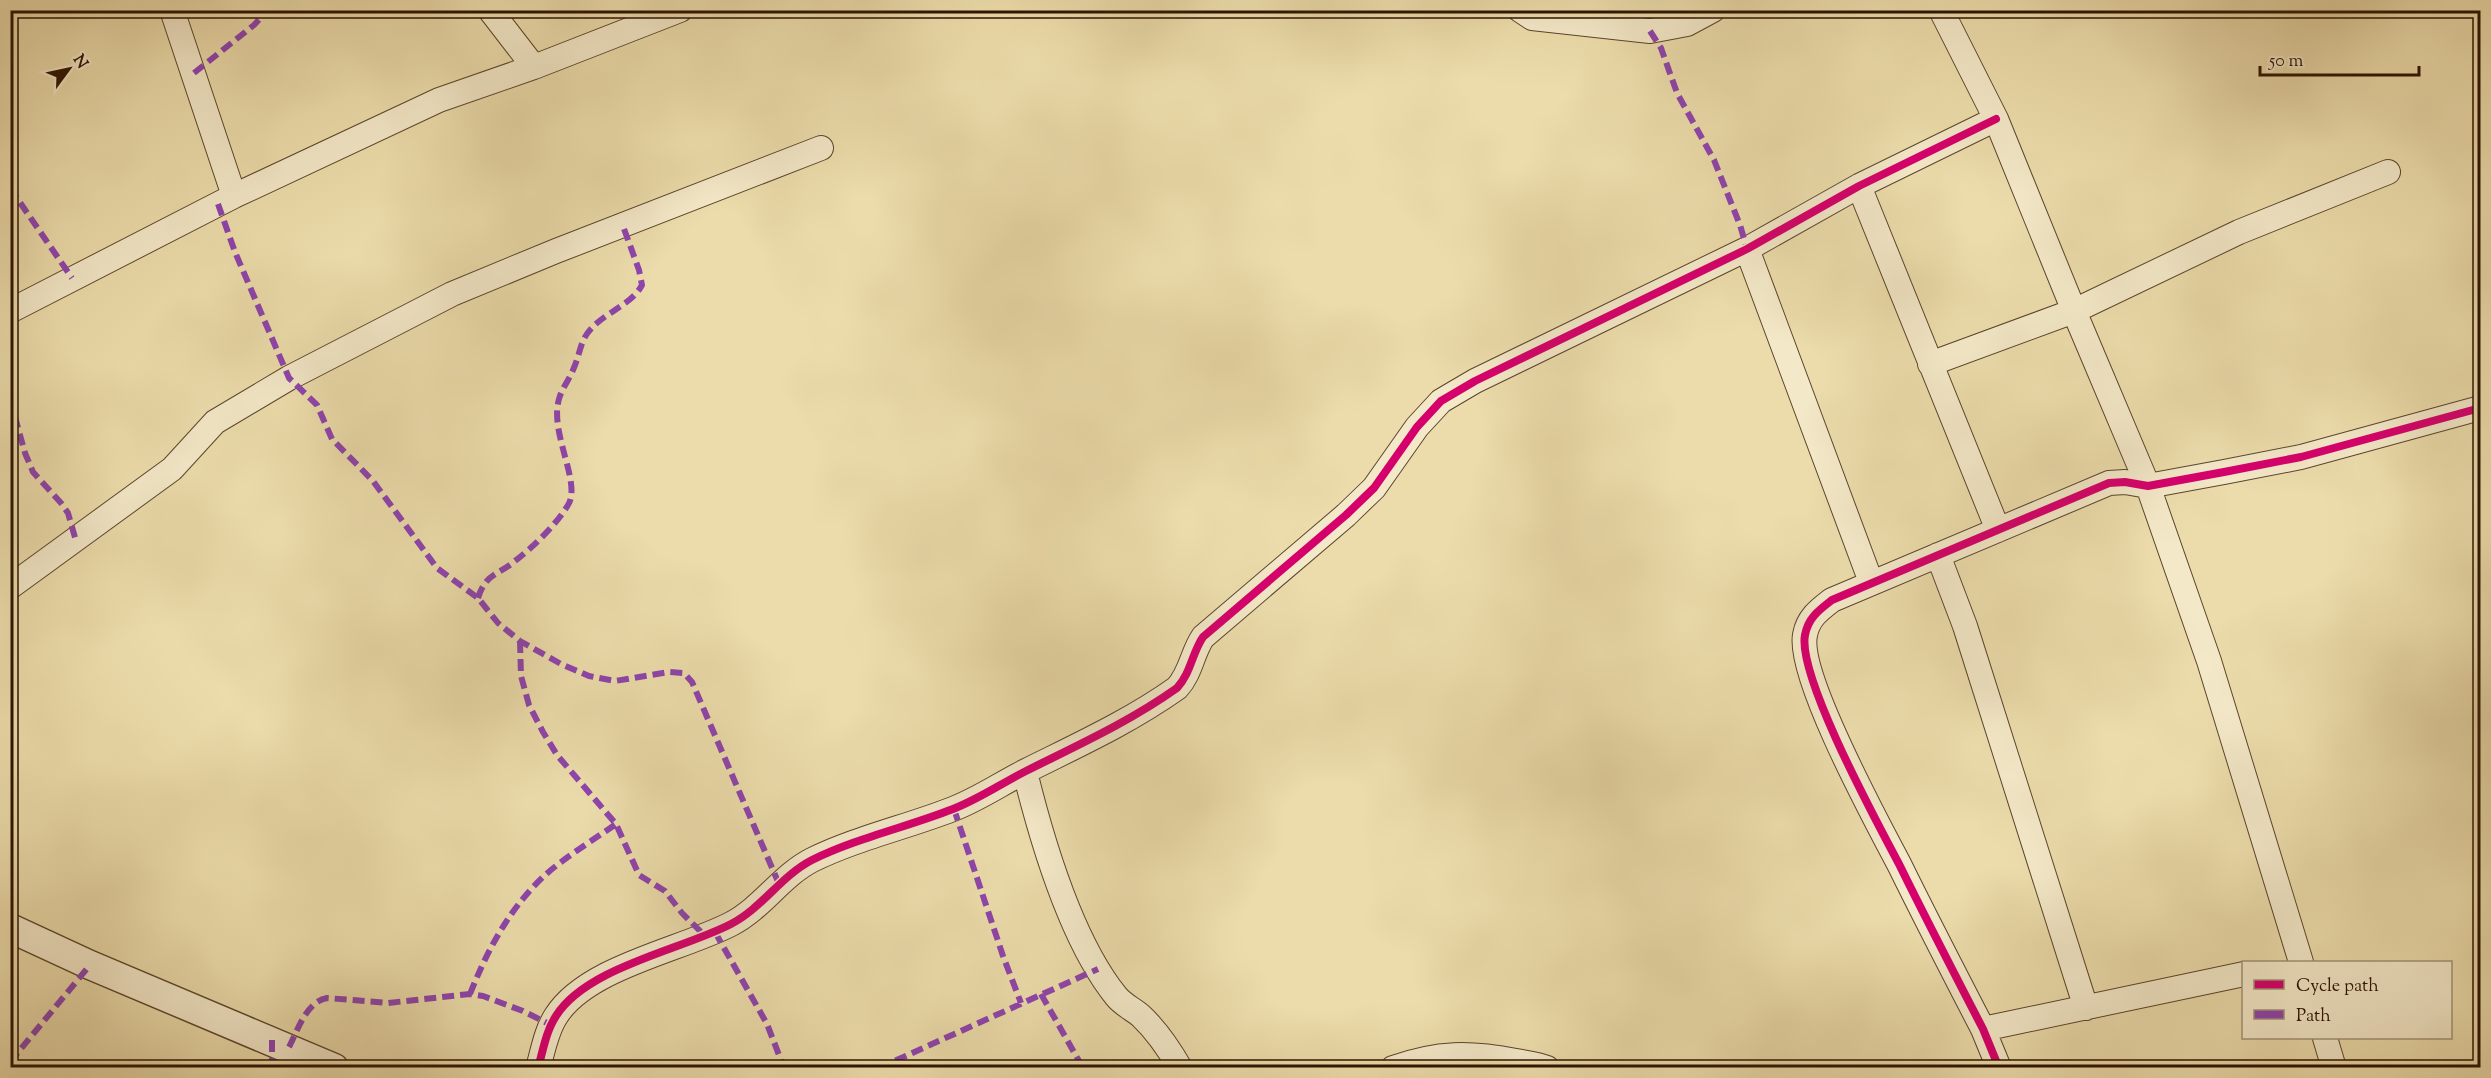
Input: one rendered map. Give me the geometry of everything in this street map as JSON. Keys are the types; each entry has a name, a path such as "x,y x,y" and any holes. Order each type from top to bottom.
{"street":[{"path":"172,10 234,196"},
{"path":"490,10 534,67"},
{"path":"10,311 234,196 439,100 534,67 680,10"},
{"path":"1520,10 1532,18 1650,31 1687,24 1713,10"},
{"path":"1941,10 1996,119 2148,486 2209,661 2300,961"},
{"path":"538,1068 551,1025 557,1014 572,998 599,980 621,968 706,937 732,924 749,912 790,874 811,861 843,847 954,809 1025,772 1074,750 1177,688 1186,677 1195,649 1203,637 1346,515 1374,488 1417,427 1441,401 1474,381 1539,348 1747,249 1859,186 1996,119"},
{"path":"10,587 172,469 215,422 289,378 452,294 821,148"},
{"path":"1930,364 2074,311 2239,232 2388,172"},
{"path":"1859,186 1998,530"},
{"path":"1747,249 1871,582"},
{"path":"1999,1068 1983,1029 1829,723 1810,672 1804,637 1811,617 1832,600 1871,582 2109,483 2125,482 2148,486 2301,457 2481,408"},
{"path":"1938,555 1965,626 2086,1008"},
{"path":"1025,772 1058,881 1074,922 1098,969 1117,997 1154,1030 1180,1068"},
{"path":"10,928 90,965 334,1068"},
{"path":"1983,1029 2242,974"},
{"path":"2325,1039 2334,1068"},
{"path":"1393,1068 1415,1060 1444,1054 1504,1059 1547,1068"}],"marked path":[{"path":"194,73 254,25 268,10"},
{"path":"1650,31 1661,48 1677,93 1714,160 1747,249"},
{"path":"10,188 72,278"},
{"path":"218,204 235,252 289,378 317,405 332,439 373,481 437,568 478,598 498,623 520,641 561,664 589,676 615,681 669,672 684,673 692,682 779,884"},
{"path":"478,598 488,579 509,566 537,542 568,505 571,484 558,427 557,412 560,395 587,334 597,323 622,306 642,285 623,226"},
{"path":"10,399 25,453 33,472 68,513 76,541"},
{"path":"520,641 521,676 529,705 557,755 616,824 639,875 665,891 682,913 706,937"},
{"path":"954,809 1021,1003"},
{"path":"470,994 500,931 531,889 561,862 616,824"},
{"path":"715,932 767,1024 784,1068"},
{"path":"10,1062 90,965"},
{"path":"879,1068 1098,969"},
{"path":"289,1047 308,1011 313,1005 327,998 388,1003 470,994 483,996 523,1011 551,1025"},
{"path":"1041,994 1083,1068"},
{"path":"272,1040 272,1068"}],"cycle path":[{"path":"538,1068 547,1035 556,1016 570,999 589,985 636,961 731,924 752,910 791,874 812,860 847,845 963,805 1122,722 1177,688 1203,637 1346,515 1374,488 1417,427 1441,401 1475,381 1747,249 1859,186 1996,119"},
{"path":"1999,1068 1983,1029 1858,785 1826,715 1813,682 1806,655 1805,635 1811,619 1832,600 2109,483 2125,482 2148,486 2301,457 2480,408"}]}
